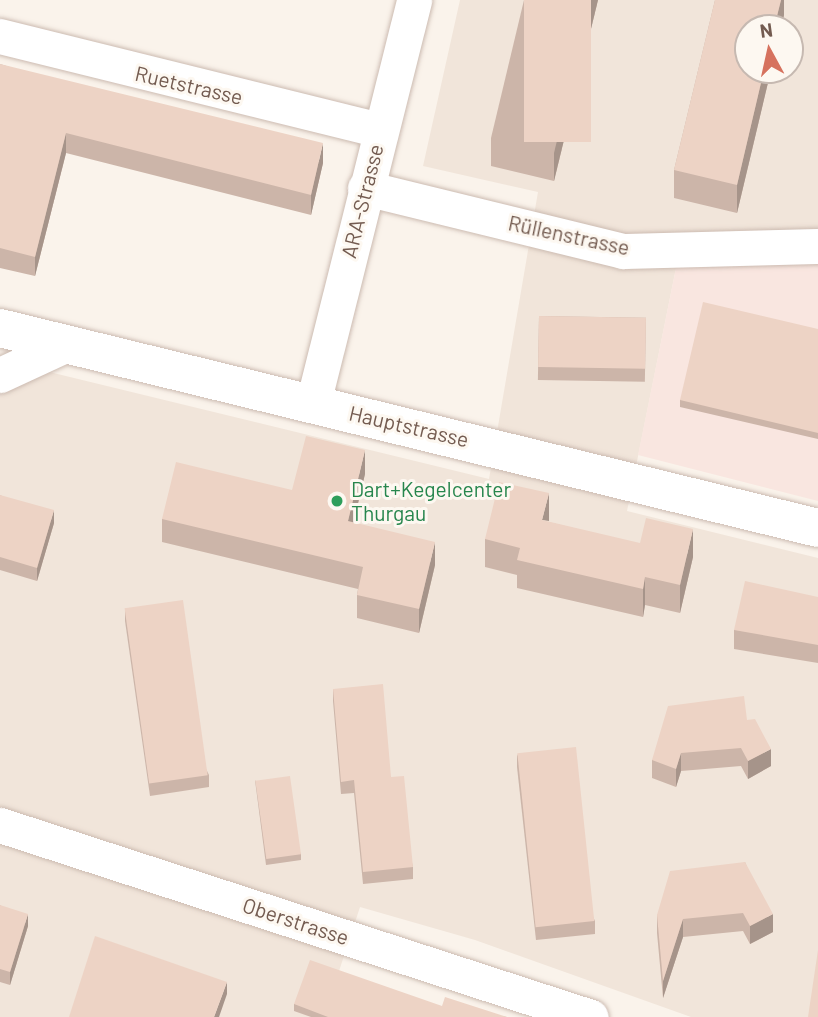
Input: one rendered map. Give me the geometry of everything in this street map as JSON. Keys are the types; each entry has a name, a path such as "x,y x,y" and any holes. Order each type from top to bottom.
{"street":[{"name":"ARA-Strasse","path":"313,403 414,0"},
{"name":"Ruetstrasse","path":"0,36 380,130"},
{"name":"Rüllenstrasse","path":"365,188 623,251 818,246"},
{"name":"Hauptstrasse","path":"0,328 818,528"},
{"path":"0,375 67,344"},
{"name":"Oberstrasse","path":"0,825 591,1017"}],"shaded area":[{"path":"460,0 818,0 818,256 676,268 627,511 818,558 818,1017 691,1017 475,940 360,907 324,1017 0,1017 0,360 489,479 538,192 423,166"},
{"path":"818,256 818,501 638,455 676,268"}],"building":[{"path":"524,0 591,0 591,142 524,142"},
{"path":"715,0 781,0 778,14 734,14 734,84 761,84 737,185 674,170"},
{"path":"0,64 323,143 311,195 66,133 35,257 0,248"},
{"path":"703,302 818,329 818,433 680,400"},
{"path":"539,316 646,318 645,369 538,367"},
{"path":"306,436 365,450 348,521 435,542 419,609 357,595 363,567 162,519 176,462 292,490"},
{"path":"499,482 549,493 542,520 640,543 646,518 693,529 680,585 645,577 643,589 517,560 520,548 485,539"},
{"path":"0,495 54,510 37,568 0,557"},
{"path":"745,581 818,597 818,645 734,630"},
{"path":"183,600 208,775 149,783 125,608"},
{"path":"383,684 391,777 404,776 413,867 363,872 354,780 341,782 333,689"},
{"path":"744,696 747,720 755,719 771,749 748,761 741,748 681,753 676,769 652,760 668,706"},
{"path":"576,747 594,921 536,927 517,753"},
{"path":"290,776 301,854 266,859 255,781"},
{"path":"745,862 773,914 750,926 743,913 683,919 663,981 657,915 670,871"},
{"path":"0,905 28,914 10,972 0,969"},
{"path":"95,936 227,982 214,1017 69,1017"},
{"path":"818,950 818,1017 808,1017"},
{"path":"310,960 442,1006 445,997 507,1017 328,1017 294,1004"}],"place":[{"name":"Dart+Kegelcenter Thurgau","path":"337,501"}]}
